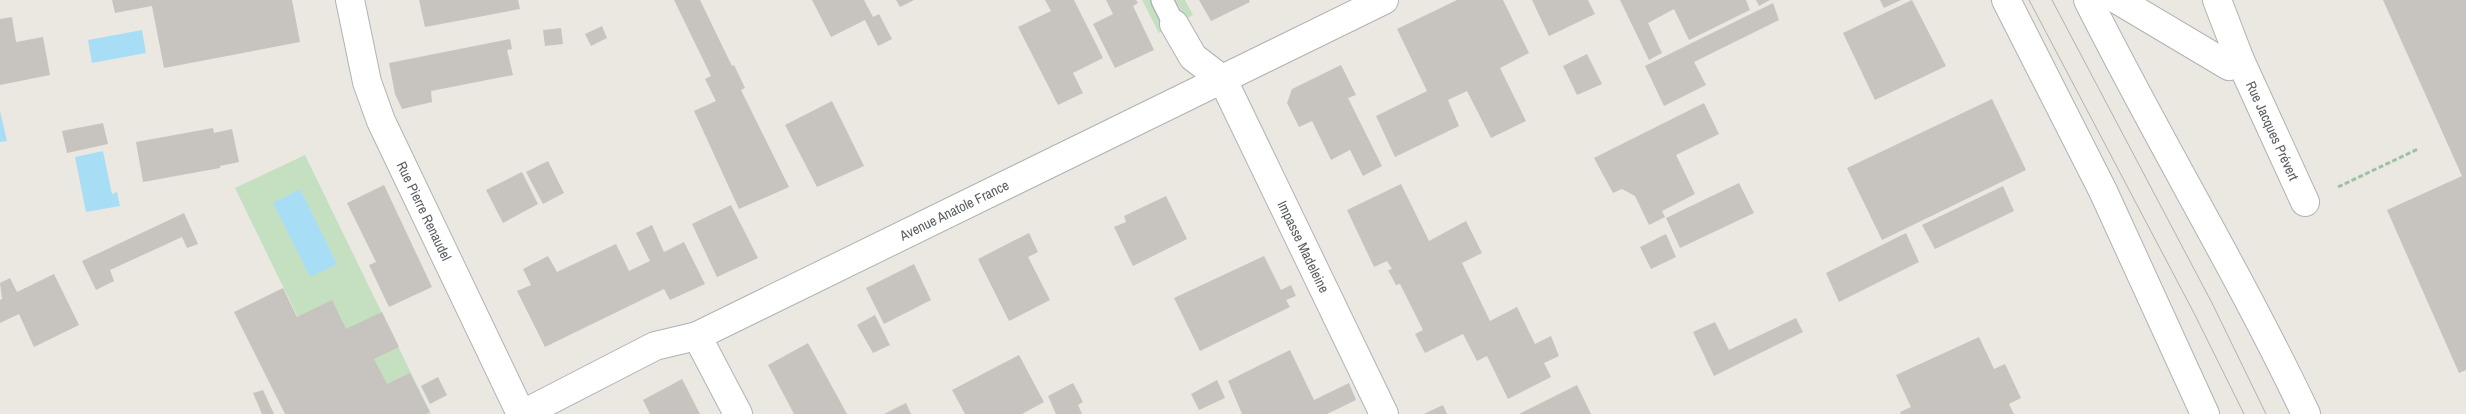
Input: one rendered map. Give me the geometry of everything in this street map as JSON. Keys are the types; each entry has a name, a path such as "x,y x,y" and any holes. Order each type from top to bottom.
{"street":[{"name":"Rue Pierre Renaudel","path":"350,0 367,82 381,121 522,414"},
{"name":"Avenue Anatole France","path":"522,414 655,346 697,336 1384,0"},
{"path":"2006,0 2103,191 2205,414"},
{"path":"2088,0 2113,50 2242,285 2306,414"},
{"path":"2118,0 2229,66 2240,60"},
{"name":"Rue Jacques Prévert","path":"2216,0 2240,60 2305,202"},
{"path":"1174,24 1194,57 1223,80"},
{"name":"Impasse Madeleine","path":"1223,80 1384,414"},
{"path":"697,336 738,414"}],"lane":[{"path":"1162,0 1174,24"}],"path":[{"path":"2305,202 2418,149"}],"green space":[{"path":"1142,0 1150,0 1165,30 1159,33"},
{"path":"1176,0 1185,0 1193,15 1186,19"},
{"path":"305,155 431,414 345,414 235,188"}],"water":[{"path":"142,30 146,53 92,63 88,40"},
{"path":"0,111 7,141 0,142"},
{"path":"103,151 112,194 117,192 120,206 86,212 75,157"},
{"path":"300,189 337,264 310,277 273,203"}],"building":[{"path":"112,0 292,0 300,42 164,68 152,6 115,13"},
{"path":"419,0 518,0 520,9 425,27"},
{"path":"674,0 700,0 732,66 734,65 745,88 741,90 789,187 739,209 694,111 716,101 705,79 711,76"},
{"path":"812,0 864,0 873,17 879,14 892,39 878,46 865,20 831,37"},
{"path":"896,0 914,0 900,7"},
{"path":"1045,0 1074,0 1103,58 1073,73 1083,93 1058,105 1018,27 1051,11"},
{"path":"1106,0 1136,0 1138,3 1133,6 1154,50 1115,68 1093,24 1113,14"},
{"path":"1199,0 1249,0 1250,2 1211,21"},
{"path":"1457,0 1503,0 1529,53 1500,68 1526,121 1491,138 1467,91 1448,100 1459,126 1395,157 1376,116 1427,91 1397,29"},
{"path":"1532,0 1588,0 1595,14 1549,36"},
{"path":"1620,0 1746,0 1750,10 1689,40 1674,9 1648,23 1662,53 1649,60"},
{"path":"1756,0 1770,0 1759,6"},
{"path":"1880,0 1901,0 1884,8"},
{"path":"1912,0 1946,66 1875,100 1843,33"},
{"path":"2383,0 2466,0 2466,370 2459,373 2387,210 2462,176"},
{"path":"1773,3 1779,20 1694,62 1706,85 1664,106 1645,66"},
{"path":"12,17 16,42 43,37 50,75 0,85 0,19"},
{"path":"602,26 607,38 591,46 585,34"},
{"path":"561,28 563,44 545,46 543,30"},
{"path":"510,39 512,49 507,50 513,75 431,91 432,102 402,109 395,94 389,63"},
{"path":"1587,54 1602,84 1577,95 1563,66"},
{"path":"1341,65 1356,95 1348,98 1382,166 1363,176 1350,150 1331,160 1312,121 1299,127 1287,103 1292,89"},
{"path":"1992,99 2026,170 1882,240 1847,168"},
{"path":"832,101 864,166 817,187 785,125"},
{"path":"1704,103 1719,134 1676,155 1695,194 1662,211 1665,217 1649,225 1635,196 1622,189 1613,193 1594,158"},
{"path":"103,123 108,144 67,153 62,131"},
{"path":"213,128 214,133 232,129 239,162 220,166 220,168 143,182 136,142"},
{"path":"548,161 564,193 543,204 526,172"},
{"path":"522,172 538,204 503,223 486,190"},
{"path":"1739,183 1754,213 1680,248 1666,218"},
{"path":"1401,184 1429,241 1466,221 1482,253 1462,263 1490,321 1517,307 1535,344 1551,336 1559,356 1544,363 1551,377 1508,399 1487,356 1477,361 1463,334 1425,353 1415,334 1423,330 1400,284 1396,285 1388,270 1392,269 1387,261 1374,267 1347,210"},
{"path":"384,185 432,287 389,307 369,265 376,262 347,203"},
{"path":"2003,186 2014,211 1935,249 1922,225"},
{"path":"1166,196 1187,239 1133,266 1114,227 1126,222 1124,216"},
{"path":"731,205 758,258 717,277 692,224"},
{"path":"184,213 198,244 187,248 182,237 110,270 114,281 96,290 82,261"},
{"path":"652,225 664,252 684,242 705,284 670,300 664,289 545,347 517,291 531,285 523,269 548,256 557,272 616,244 629,271 650,261 636,233"},
{"path":"1029,233 1038,252 1028,257 1050,300 1009,321 978,259"},
{"path":"1906,233 1919,262 1839,302 1826,273"},
{"path":"1666,234 1676,257 1651,269 1640,247"},
{"path":"1264,256 1281,290 1291,285 1296,296 1286,300 1290,307 1200,351 1174,298"},
{"path":"914,264 931,300 884,324 866,288"},
{"path":"54,274 79,325 34,347 19,314 0,323 0,300 2,299 0,283 10,278 17,292"},
{"path":"283,288 297,317 332,300 346,329 382,312 399,347 374,359 387,384 410,373 430,412 426,414 285,414 234,312"},
{"path":"875,315 890,345 873,353 857,325"},
{"path":"1796,318 1803,332 1714,376 1693,332 1715,322 1729,350"},
{"path":"1979,337 1994,369 2005,364 2021,398 2009,404 2014,414 1901,414 1900,412 1911,407 1896,375"},
{"path":"808,343 847,414 794,414 768,365"},
{"path":"1290,350 1314,400 1349,383 1356,400 1327,414 1242,414 1228,381"},
{"path":"1019,355 1044,402 1022,414 965,414 952,390"},
{"path":"438,377 447,395 430,404 421,386"},
{"path":"682,379 700,414 650,414 643,400"},
{"path":"1217,380 1225,398 1199,410 1191,394"},
{"path":"1073,383 1083,402 1078,405 1082,414 1056,414 1048,396"},
{"path":"1577,385 1591,414 1519,414"},
{"path":"263,390 274,414 262,414 253,393"},
{"path":"906,403 911,414 884,414"},
{"path":"1443,405 1447,414 1424,414"}],"tram line":[{"path":"2029,0 2194,313 2244,414"},
{"path":"2052,0 2212,303 2266,414"}]}
